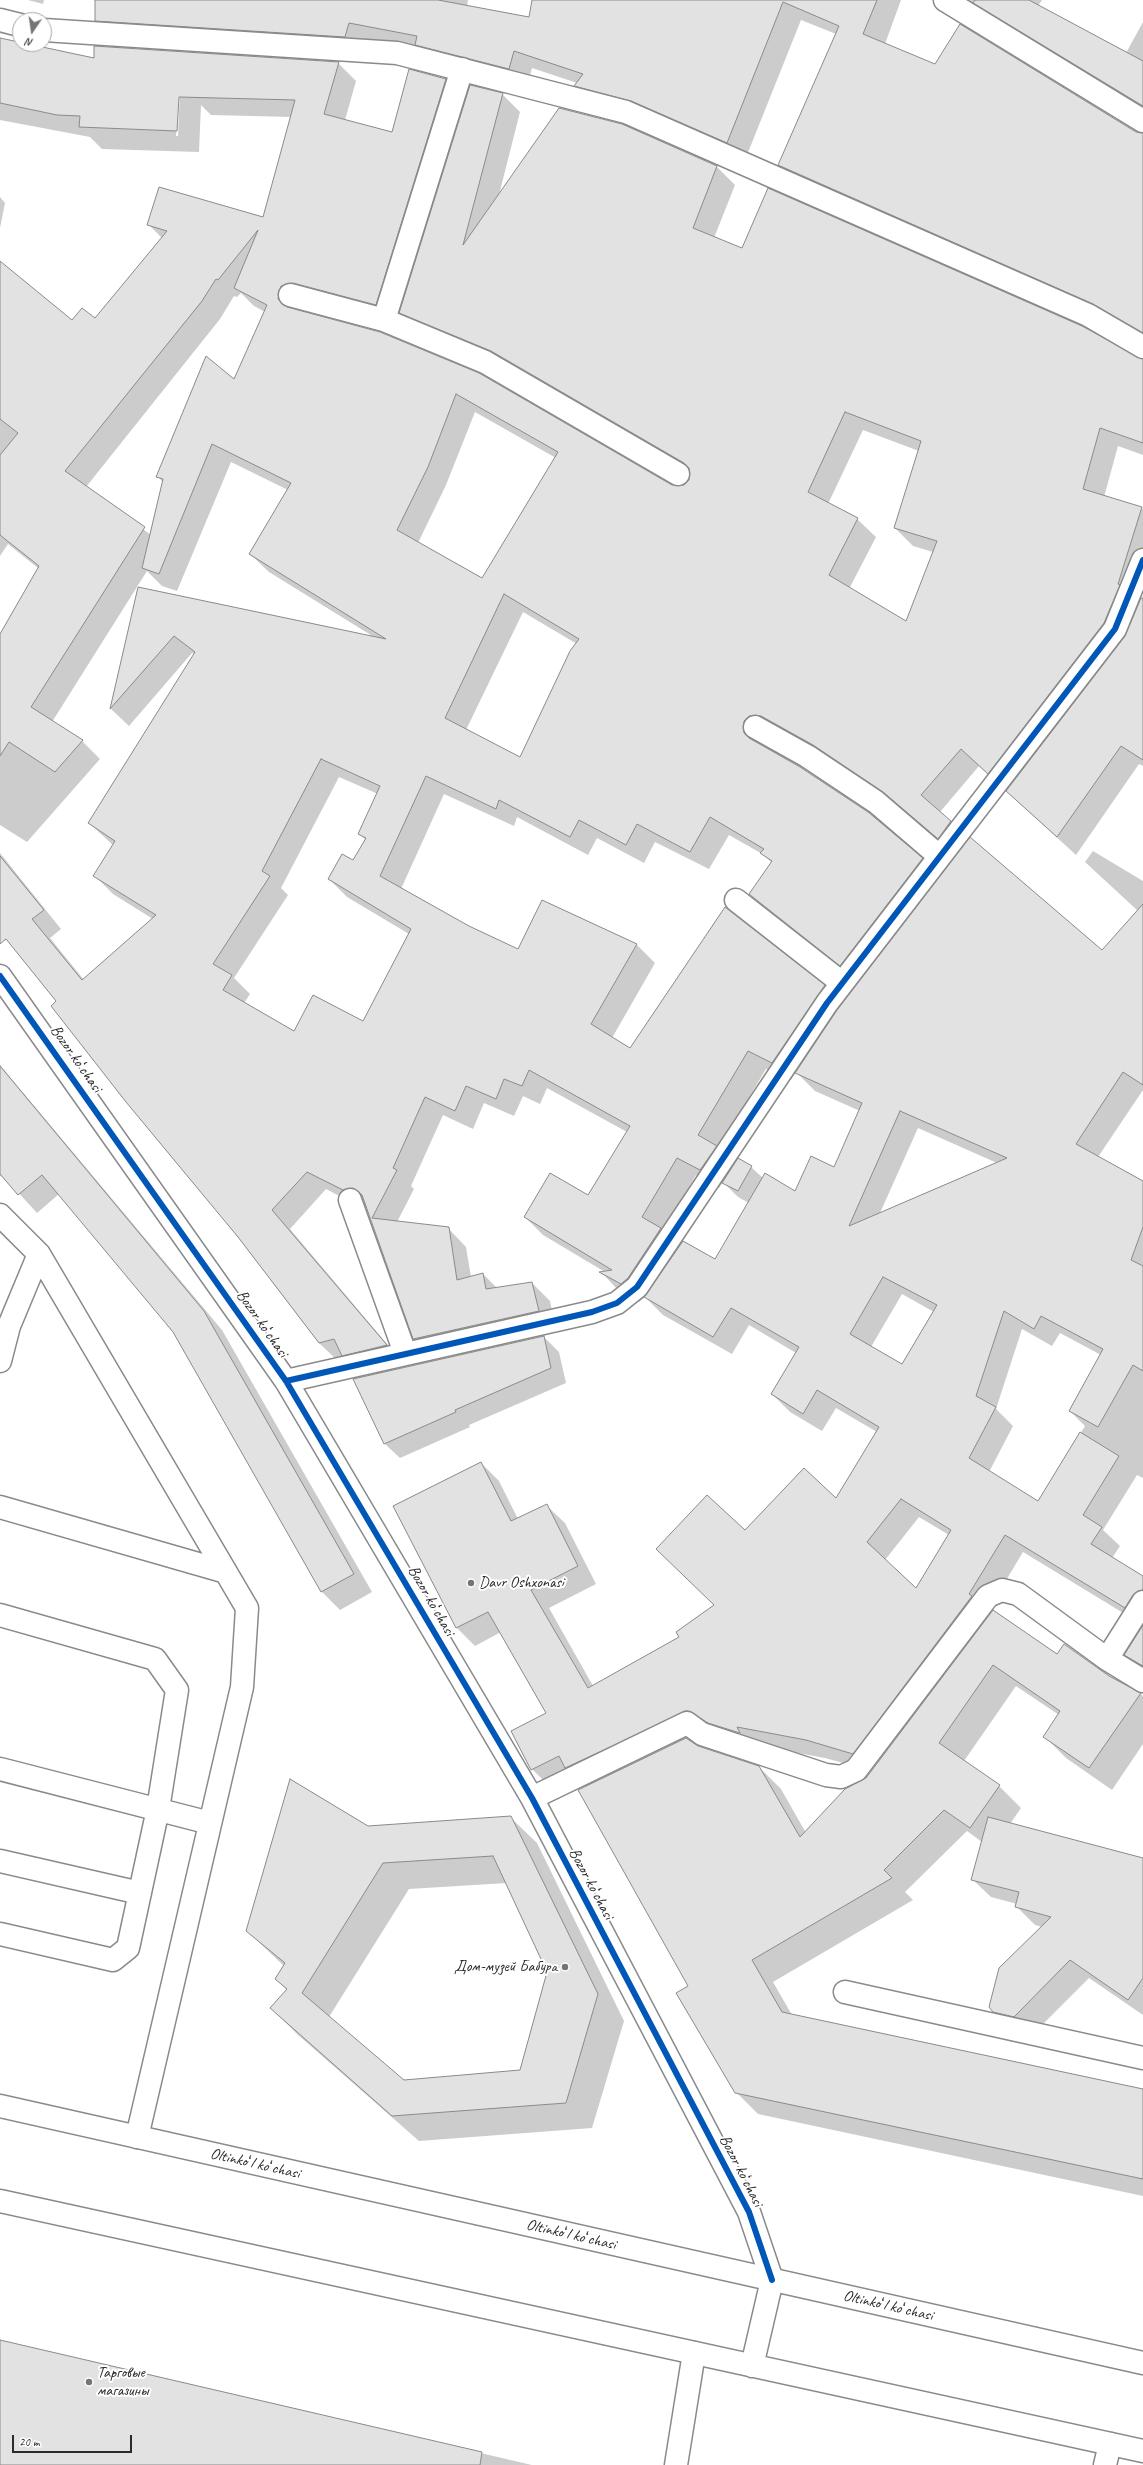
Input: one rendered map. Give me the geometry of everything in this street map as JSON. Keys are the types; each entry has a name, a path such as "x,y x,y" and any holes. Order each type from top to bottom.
{"street":[{"path":"944,0 1143,121"},
{"path":"0,20 12,23"},
{"path":"52,31 397,53 626,112 1088,315 1143,347"},
{"path":"384,320 462,69"},
{"path":"290,295 384,320 485,362 678,474"},
{"path":"286,1382 405,1353 592,1312 617,1303 637,1287 842,983 1115,629 1143,560"},
{"path":"756,727 807,756 876,802 939,856"},
{"path":"736,900 842,983"},
{"name":"Bozor koʻchasi","path":"0,976 286,1382 532,1798 749,2212 772,2280"},
{"path":"350,1200 405,1353"},
{"path":"0,1215 39,1254 247,1608 242,1687 137,2137"},
{"path":"0,1361 9,1326 39,1254"},
{"path":"0,1507 226,1572"},
{"path":"532,1798 687,1722 702,1734 826,1775 841,1777 856,1770 988,1596 1002,1590 1018,1594 1107,1659 1143,1681"},
{"path":"1107,1659 1143,1602"},
{"path":"0,1615 154,1659 177,1690 158,1810 128,1948 112,1960 0,1934"},
{"path":"0,1769 210,1823"},
{"path":"0,1861 140,1893"},
{"path":"846,1992 1143,2058"},
{"name":"Oltinkoʻl koʻchasi","path":"0,2106 1143,2363"},
{"path":"0,2201 1143,2451"},
{"path":"752,2366 772,2280"},
{"path":"676,2465 694,2353"},
{"path":"1105,2465 1110,2444"}],"building":[{"path":"95,0 438,0 529,17 532,0 877,0 863,34 935,64 960,24 1136,132 1143,133 1143,333 1093,304 778,165 839,26 783,2 727,143 631,101 574,86 583,74 514,51 509,69 415,45 417,36 349,23 345,37 95,21"},
{"path":"975,0 1029,0 1143,61 1143,106 973,3"},
{"path":"0,38 12,41 12,52 52,52 52,49 94,58 94,46 339,62 324,114 392,132 409,69 446,79 376,305 293,283 281,286 278,299 287,307 380,332 479,373 672,485 684,485 689,480 689,468 684,463 491,351 399,313 470,85 503,93 463,245 559,108 622,124 717,166 693,228 742,248 768,188 1082,326 1143,359 1143,443 1100,428 1083,489 1142,507 1118,584 1120,585 1104,623 988,774 961,749 921,795 951,821 938,839 883,792 813,745 761,716 749,716 744,721 744,733 749,738 800,767 868,812 923,858 840,966 749,894 772,861 760,853 764,849 710,817 690,852 637,824 626,845 579,820 570,837 499,800 496,809 426,776 380,876 469,926 518,949 542,900 637,944 591,1024 630,1048 725,907 825,985 772,1063 748,1051 698,1135 717,1146 700,1170 677,1158 642,1217 661,1228 628,1278 621,1284 599,1272 612,1270 524,1217 550,1173 588,1195 630,1126 529,1070 522,1086 504,1079 496,1099 466,1086 455,1111 425,1097 393,1168 397,1170 372,1218 449,1227 457,1280 483,1273 486,1289 532,1282 539,1311 413,1339 362,1195 353,1188 343,1190 307,1172 272,1210 387,1345 342,1356 334,1339 319,1343 238,1237 126,1102 51,1006 56,1001 6,939 0,944 0,856 44,910 32,919 82,980 156,915 93,876 115,841 88,823 195,652 174,636 110,709 138,587 386,639 249,554 291,483 212,444 159,574 142,568 163,479 156,477 206,356 234,379 267,305 234,288 258,230 218,280 216,279 202,301 65,471 145,527 31,707 83,740 55,772 9,742 0,756 0,634 39,566 0,535 0,455 18,433 0,419 0,261 72,320 82,308 95,318 167,231 147,225 159,187 263,217 295,100 179,97 177,131 79,127 80,116 57,115 0,103","holes":["456,394 558,452 482,578 397,530 428,467","845,412 921,441 894,528 937,541 906,621 829,575 858,518 808,492","504,594 579,639 570,651 520,757 445,718","321,759 380,786 358,834 366,838 353,860 342,854 328,879 411,929 363,1021 313,995 294,1031 223,990 232,975 213,964 270,876 262,871"]},
{"path":"1141,598 1143,599 1143,760 1121,746 1057,837 1006,791 1125,636"},
{"path":"970,837 1102,950 1143,904 1143,1085 1123,1072 1076,1144 1143,1181 1143,1227 1131,1260 1143,1266 1143,1371 1133,1365 1098,1427 1069,1411 1103,1349 1041,1316 1034,1329 1004,1311 976,1396 996,1407 969,1458 1038,1501 1080,1432 1119,1456 1083,1515 1102,1527 1091,1544 1143,1576 1143,1590 1133,1595 1125,1608 1005,1535 969,1594 972,1596 853,1754 806,1740 737,1727 740,1733 708,1723 688,1711 565,1768 559,1756 531,1770 511,1731 546,1713 488,1612 456,1628 393,1506 481,1462 511,1521 547,1504 578,1566 531,1590 588,1688 679,1637 676,1632 714,1605 656,1549 707,1495 745,1530 804,1468 836,1498 879,1427 817,1390 803,1414 771,1394 799,1347 731,1308 713,1337 644,1297 683,1241 715,1259 765,1173 795,1191 811,1156 834,1167 862,1103 795,1073 837,1010","holes":["900,1111 1007,1158 849,1226","883,1277 937,1305 902,1364 850,1334","901,1499 951,1530 916,1588 867,1542"]},
{"path":"0,1066 204,1311 354,1574 321,1592 173,1332 42,1175 18,1195 0,1174"},
{"path":"738,1158 752,1166 738,1191 722,1183"},
{"path":"544,1336 551,1368 455,1410 456,1412 384,1444 353,1379"},
{"path":"993,1610 1057,1654 1064,1644 1109,1676 1141,1693 1089,1768 1043,1737 1060,1711 993,1665 939,1743 1000,1785 970,1828 944,1810 884,1870 892,1878 752,1960 782,2012 1143,2089 1143,2179 735,2093 676,1993 688,1986 578,1790 686,1738 698,1746 759,1766 800,1837 845,1789 866,1778"},
{"path":"1143,1625 1143,1666 1124,1655"},
{"name":"Дом-музей Бабура","path":"290,1779 368,1826 511,1816 598,1994 566,2103 392,2116 270,2008 287,1989 275,1979 285,1963 246,1931","holes":["493,1856 547,1972 520,2070 404,2080 302,1993 383,1863"]},
{"path":"988,1817 1143,1858 1143,1978 1128,2000 1070,1960 1014,2017 993,2012 989,2007 999,1968 1051,1917 1015,1907 1019,1892 971,1880"},
{"name":"Тарговые магазины","path":"0,2340 482,2452 480,2465 0,2465"}],"cycle path":[{"path":"286,1381 592,1312 617,1303 637,1287 827,1003 1115,629 1143,560"},
{"path":"0,976 286,1381 532,1798 749,2212 772,2280"}],"place":[{"name":"Davr Oshxonasi","path":"471,1583"},
{"name":"Дом-музей Бабура","path":"565,1967"},
{"name":"Тарговые магазины","path":"89,2382"}]}
